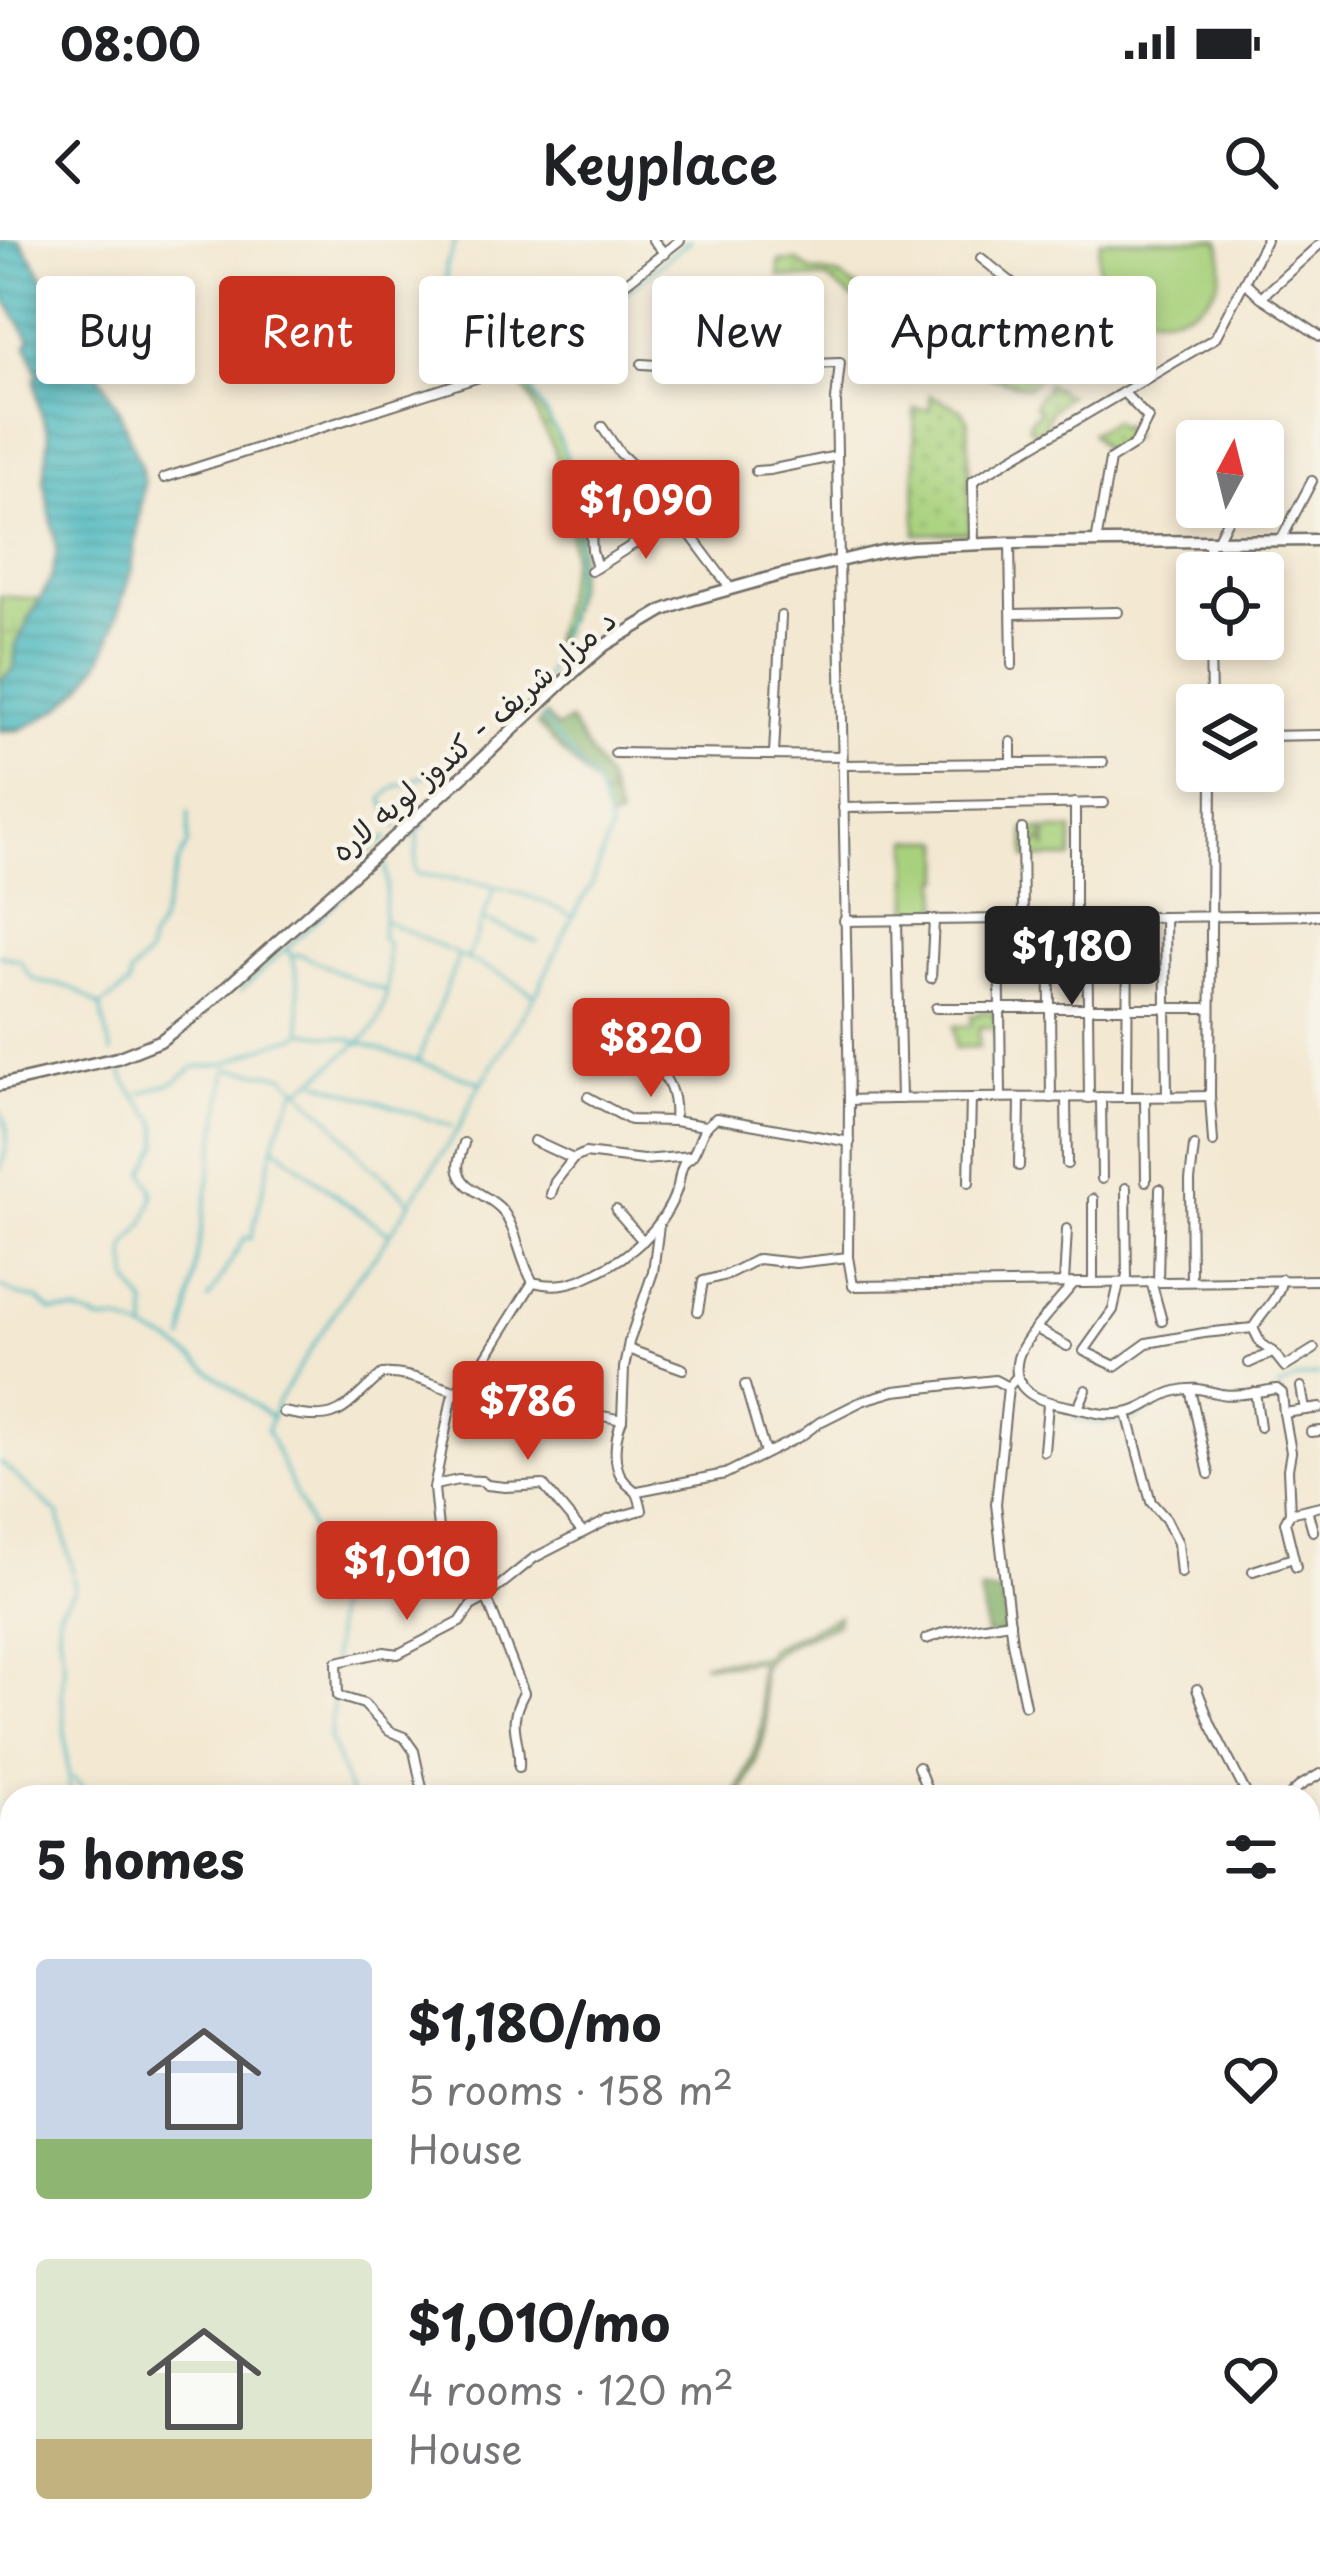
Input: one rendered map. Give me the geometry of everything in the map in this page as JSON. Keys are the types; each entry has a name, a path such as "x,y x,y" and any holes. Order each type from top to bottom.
{"main road":[{"name":"د مزار شریف - کندوز لویه لاره","path":"0,1085 117,1058 160,1041 199,1012 605,645 664,610 882,550 1010,543 1320,540"}],"street":[{"path":"653,240 665,254"},
{"path":"164,478 526,362 680,240"},
{"path":"1156,372 1215,338 1267,240"},
{"path":"1261,297 1320,244"},
{"path":"981,258 1004,276"},
{"path":"1246,283 1320,336"},
{"path":"642,364 704,368 840,363 836,400 850,1142 848,1257 853,1286 1320,1280"},
{"path":"974,544 973,482 1136,384"},
{"path":"1096,543 1110,460 1135,444 1148,418 1123,392"},
{"path":"602,427 619,452 653,485 730,589"},
{"path":"756,470 837,456"},
{"path":"1281,540 1312,481"},
{"path":"653,485 617,519 592,530 594,569 677,517"},
{"path":"1212,552 1221,528"},
{"path":"1010,543 1012,665"},
{"path":"1012,614 1118,613"},
{"path":"774,754 781,616"},
{"path":"1284,736 1320,735"},
{"path":"1010,742 1011,763"},
{"path":"615,753 1103,762"},
{"path":"1212,792 1213,1142"},
{"path":"1075,803 1075,918"},
{"path":"843,808 1104,803"},
{"path":"1022,829 1023,919"},
{"path":"844,921 1320,915"},
{"path":"1127,1097 1128,917"},
{"path":"1165,917 1167,1096"},
{"path":"1087,918 1089,1098"},
{"path":"999,919 1001,1096"},
{"path":"1049,919 1052,1098"},
{"path":"897,920 901,1099"},
{"path":"931,978 934,920"},
{"path":"936,1008 1210,1008"},
{"path":"614,1044 654,1064 676,1095 674,1121"},
{"path":"849,1100 1210,1096"},
{"path":"588,1097 630,1120 705,1126"},
{"path":"1101,1097 1102,1179"},
{"path":"1145,1097 1146,1181"},
{"path":"969,1182 971,1098"},
{"path":"1019,1166 1020,1098"},
{"path":"1066,1098 1067,1164"},
{"path":"532,1282 556,1287 573,1283 610,1265 643,1241 659,1225 685,1162 705,1126 716,1118 850,1142"},
{"path":"534,1141 573,1159"},
{"path":"464,1143 459,1174 505,1214 532,1282"},
{"path":"1191,1282 1194,1146"},
{"path":"551,1194 573,1159 584,1153 643,1160 692,1156"},
{"path":"1126,1188 1123,1282 1113,1310 1084,1351 1115,1366 1147,1343 1253,1328"},
{"path":"1160,1189 1155,1281 1162,1322"},
{"path":"1093,1199 1093,1282"},
{"path":"616,1210 643,1241"},
{"path":"421,1785 414,1751 404,1737 389,1732 364,1704 338,1696 337,1662 384,1652 398,1654 460,1622 471,1606 534,1558 582,1532 642,1510 638,1491 620,1474 615,1449 628,1349 653,1273 659,1225"},
{"path":"1067,1229 1069,1283 1018,1357 1025,1390 1048,1404 1098,1415 1127,1413 1162,1394 1200,1387 1223,1394 1280,1390 1291,1452 1290,1514 1285,1522 1294,1563 1253,1571"},
{"path":"698,1311 703,1281 758,1259 796,1263 848,1257"},
{"path":"1253,1328 1264,1309 1278,1298 1282,1279"},
{"path":"475,1376 532,1282"},
{"path":"1037,1328 1067,1346"},
{"path":"1253,1328 1261,1344 1285,1367 1314,1349"},
{"path":"628,1349 683,1369"},
{"path":"1249,1363 1273,1352"},
{"path":"283,1412 329,1417 391,1373 455,1391"},
{"path":"440,1585 442,1549 434,1485 452,1398 468,1374 569,1409 622,1420"},
{"path":"1022,1382 1016,1378 1008,1387 996,1504 1025,1705"},
{"path":"638,1491 711,1479 801,1436 852,1405 895,1391 995,1380 1008,1387"},
{"path":"745,1385 765,1453"},
{"path":"1301,1387 1305,1410"},
{"path":"1190,1389 1208,1474"},
{"path":"1078,1408 1086,1390"},
{"path":"1255,1392 1260,1427"},
{"path":"1044,1450 1048,1404"},
{"path":"1284,1413 1320,1408"},
{"path":"1127,1413 1151,1502 1178,1543 1181,1573"},
{"path":"434,1485 458,1480 543,1485 582,1532"},
{"path":"1290,1514 1320,1506"},
{"path":"1307,1509 1313,1532"},
{"path":"320,1536 336,1565 343,1567 390,1565 399,1554 442,1549"},
{"path":"442,1549 468,1564 486,1596 524,1693 514,1711 520,1767"},
{"path":"926,1639 1010,1622"},
{"path":"1197,1689 1242,1785"},
{"path":"918,1767 925,1785"}],"green space":[{"path":"1101,240 1219,240 1221,273 1208,297 1187,311 1156,315 1156,276 1100,274"},
{"path":"798,261 812,271 840,276 848,282 848,295 824,276 779,276 779,262"},
{"path":"528,384 556,433 573,479 579,520 576,583 564,626 552,644 572,555 568,501 554,448 522,387"},
{"path":"1045,386 1069,393 1051,411 1040,434 1029,428 1040,411 1034,405 1047,390"},
{"path":"930,395 961,409 968,420 970,533 916,534 914,408 930,410"},
{"path":"1113,421 1133,436 1105,452 1091,433"},
{"path":"0,596 39,599 16,645 14,669 0,681"},
{"path":"546,715 556,728 570,721 608,782 619,818 608,822 597,787 537,725"},
{"path":"1043,829 1039,842 1045,843 1046,850 1047,830 1072,830 1072,858 1026,858 1025,830"},
{"path":"909,840 943,842 938,913 909,911"},
{"path":"1082,923 1083,976 1069,976 1067,938 1056,939 1056,927"},
{"path":"1028,940 1040,940 1040,956 1028,954 1028,974 1002,974 1002,962 1021,961"},
{"path":"994,1012 994,1020 999,1020 998,1039 995,1028 979,1027 979,1047 955,1048 954,1026 971,1026 971,1015"},
{"path":"980,1591 1001,1592 1008,1635 986,1634"},
{"path":"838,1616 837,1624 782,1648 764,1665 765,1732 746,1785 740,1785 761,1730 761,1665 753,1661 702,1663 767,1656 768,1649"}],"water":[{"path":"0,240 20,240 43,276 36,276 36,369 27,345 30,339 0,292"},
{"path":"35,379 36,384 104,384 119,410 144,484 132,569 99,664 61,707 19,730 0,731 0,681 14,669 16,645 51,578 57,551 44,480 49,435 39,408"}],"waterway":[{"path":"446,276 456,240"},
{"path":"628,291 690,240"},
{"path":"528,384 561,442 570,472 577,532 570,593 544,682"},
{"path":"531,706 540,689"},
{"path":"333,1662 335,1596 326,1585 311,1529 267,1430 277,1403 354,1281 377,1254 460,1126 592,884 610,833 608,822 597,787 541,717"},
{"path":"397,827 382,799 395,787 438,771"},
{"path":"100,1007 129,985 130,975 148,955 188,844 189,812"},
{"path":"240,991 426,824"},
{"path":"418,833 418,874 517,892 573,917"},
{"path":"365,854 387,837"},
{"path":"208,1300 245,1237 251,1239 277,1132 295,1091 368,1035 382,1012 388,972 388,943 381,937 387,885 382,854"},
{"path":"467,960 495,887"},
{"path":"484,920 537,942"},
{"path":"385,921 532,993"},
{"path":"141,1093 175,1082 194,1067 225,1064 297,1037 302,1032 297,979 287,949"},
{"path":"0,955 21,961 38,981 74,989 100,1007 112,1053"},
{"path":"294,955 384,990"},
{"path":"418,1060 458,958"},
{"path":"303,1032 349,1039 482,1083"},
{"path":"117,1065 158,1129 159,1144 144,1172 153,1200 125,1253 130,1283 146,1305 146,1329"},
{"path":"184,1340 227,1069"},
{"path":"229,1069 285,1076 410,1203"},
{"path":"318,1082 452,1126"},
{"path":"0,1111 7,1140 0,1169"},
{"path":"275,1146 390,1234"},
{"path":"0,1286 37,1299 51,1311 119,1321 171,1342 269,1416"},
{"path":"1277,1389 1298,1378 1320,1375"},
{"path":"1073,1418 1091,1423 1132,1421 1159,1403 1186,1394"},
{"path":"0,1462 59,1515 73,1572"},
{"path":"69,1785 64,1662 58,1629 59,1610 75,1589 73,1577"},
{"path":"334,1689 330,1738 347,1785"},
{"path":"73,1777 80,1785"}]}
